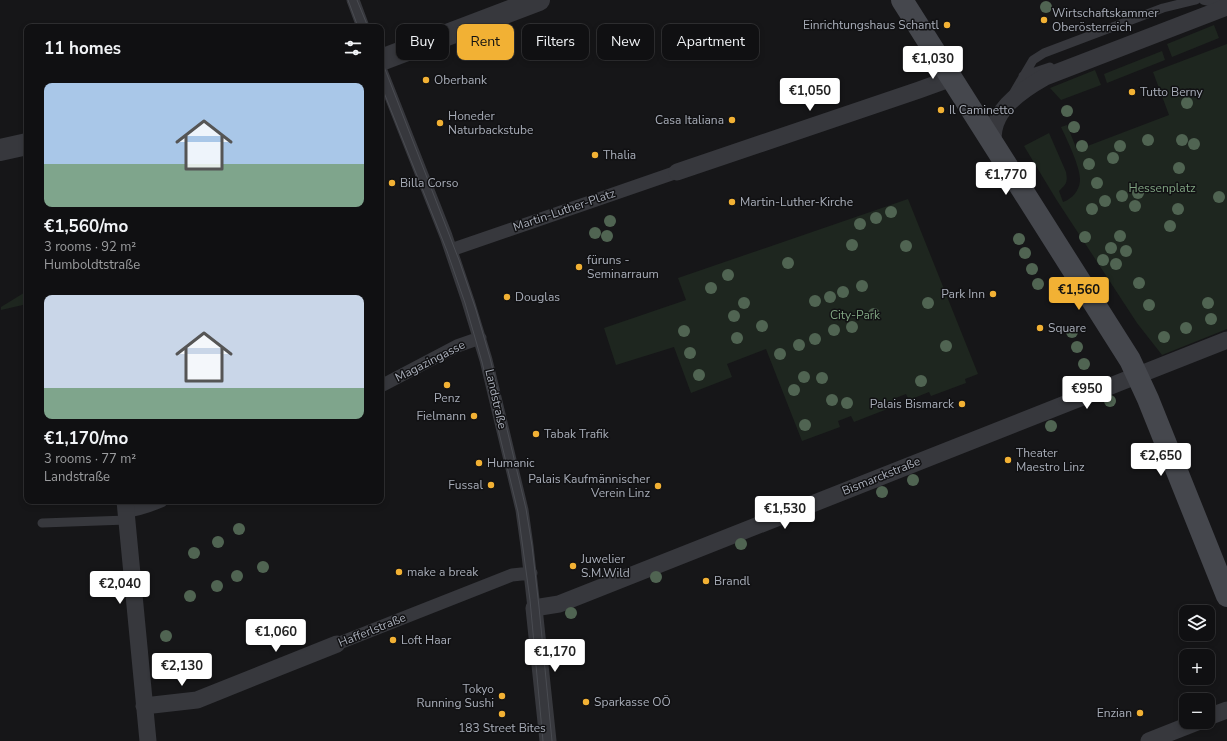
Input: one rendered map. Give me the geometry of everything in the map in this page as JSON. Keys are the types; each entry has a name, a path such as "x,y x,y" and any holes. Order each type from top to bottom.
{"main road":[{"path":"902,0 1130,360 1148,399 1227,596"}],"street":[{"path":"353,0 362,24"},
{"path":"384,59 539,0"},
{"path":"993,142 994,130 998,118 1005,108 1021,92 1045,77 1225,5"},
{"path":"677,172 952,78"},
{"name":"Landstraße","path":"384,79 451,250 486,360 522,510 531,573 548,741"},
{"path":"0,150 24,145"},
{"name":"Martin-Luther-Platz","path":"451,250 677,172"},
{"name":"Magazingasse","path":"384,384 457,346 480,338"},
{"path":"1137,375 1227,340"},
{"name":"Bismarckstraße","path":"534,608 559,604 1137,375"},
{"path":"148,741 126,511 153,504"},
{"name":"Hafferlstraße","path":"144,706 197,700 512,575 531,573"},
{"path":"1215,715 1227,710"},
{"path":"1149,741 1179,729"}],"lane":[{"path":"1005,108 1033,60 1044,53 1163,8 1196,0"},
{"path":"1203,0 1225,5"},
{"path":"1023,76 1225,5"},
{"path":"42,524 126,511"}],"green space":[{"path":"1214,25 1219,38 1172,57 1167,44"},
{"name":"Hessenplatz","path":"1227,44 1227,329 1162,355 1137,323 1056,199 1024,146 1049,133 1066,172 1066,183 1059,191 1063,202 1066,201 1077,191 1080,175 1073,154 1061,127 1067,125 1077,150 1169,115 1153,72"},
{"path":"1162,51 1165,60 1107,83 1104,74"},
{"path":"1095,70 1101,85 1061,100 1050,88"},
{"name":"City-Park","path":"908,199 978,374 965,379 966,383 931,396 929,392 909,400 906,394 893,399 895,406 854,422 851,416 838,421 840,427 802,441 766,349 727,364 732,377 691,393 674,347 616,365 604,328 686,300 678,278"},
{"path":"24,293 24,305 1,310 1,307"}],"tram line":[{"path":"348,0 357,24"},
{"path":"357,0 367,24"},
{"path":"384,67 459,260 490,358 526,509 532,546 552,741"},
{"path":"384,93 447,251 465,303 482,362 518,512 530,600 543,741"}],"place":[{"name":"Wirtschaftskammer Oberösterreich","path":"1044,20"},
{"name":"Einrichtungshaus Schantl","path":"947,25"},
{"name":"Oberbank","path":"426,80"},
{"name":"Tutto Berny","path":"1132,92"},
{"name":"Il Caminetto","path":"941,110"},
{"name":"Casa Italiana","path":"732,120"},
{"name":"Honeder Naturbackstube","path":"440,123"},
{"name":"Thalia","path":"595,155"},
{"name":"Billa Corso","path":"392,183"},
{"name":"Martin-Luther-Kirche","path":"732,202"},
{"name":"füruns - Seminarraum","path":"579,267"},
{"name":"Park Inn","path":"993,294"},
{"name":"Douglas","path":"507,297"},
{"name":"Square","path":"1040,328"},
{"name":"Penz","path":"447,385"},
{"name":"Palais Bismarck","path":"962,404"},
{"name":"Fielmann","path":"474,416"},
{"name":"Tabak Trafik","path":"536,434"},
{"name":"Theater Maestro Linz","path":"1008,460"},
{"name":"Humanic","path":"479,463"},
{"name":"Fussal","path":"491,485"},
{"name":"Palais Kaufmännischer Verein Linz","path":"658,486"},
{"name":"Juwelier S.M.Wild","path":"573,566"},
{"name":"make a break","path":"399,572"},
{"name":"Brandl","path":"706,581"},
{"name":"Loft Haar","path":"393,640"},
{"name":"Tokyo Running Sushi","path":"502,696"},
{"name":"Sparkasse OÖ","path":"586,702"},
{"name":"Enzian","path":"1140,713"},
{"name":"183 Street Bites","path":"502,714"}]}
